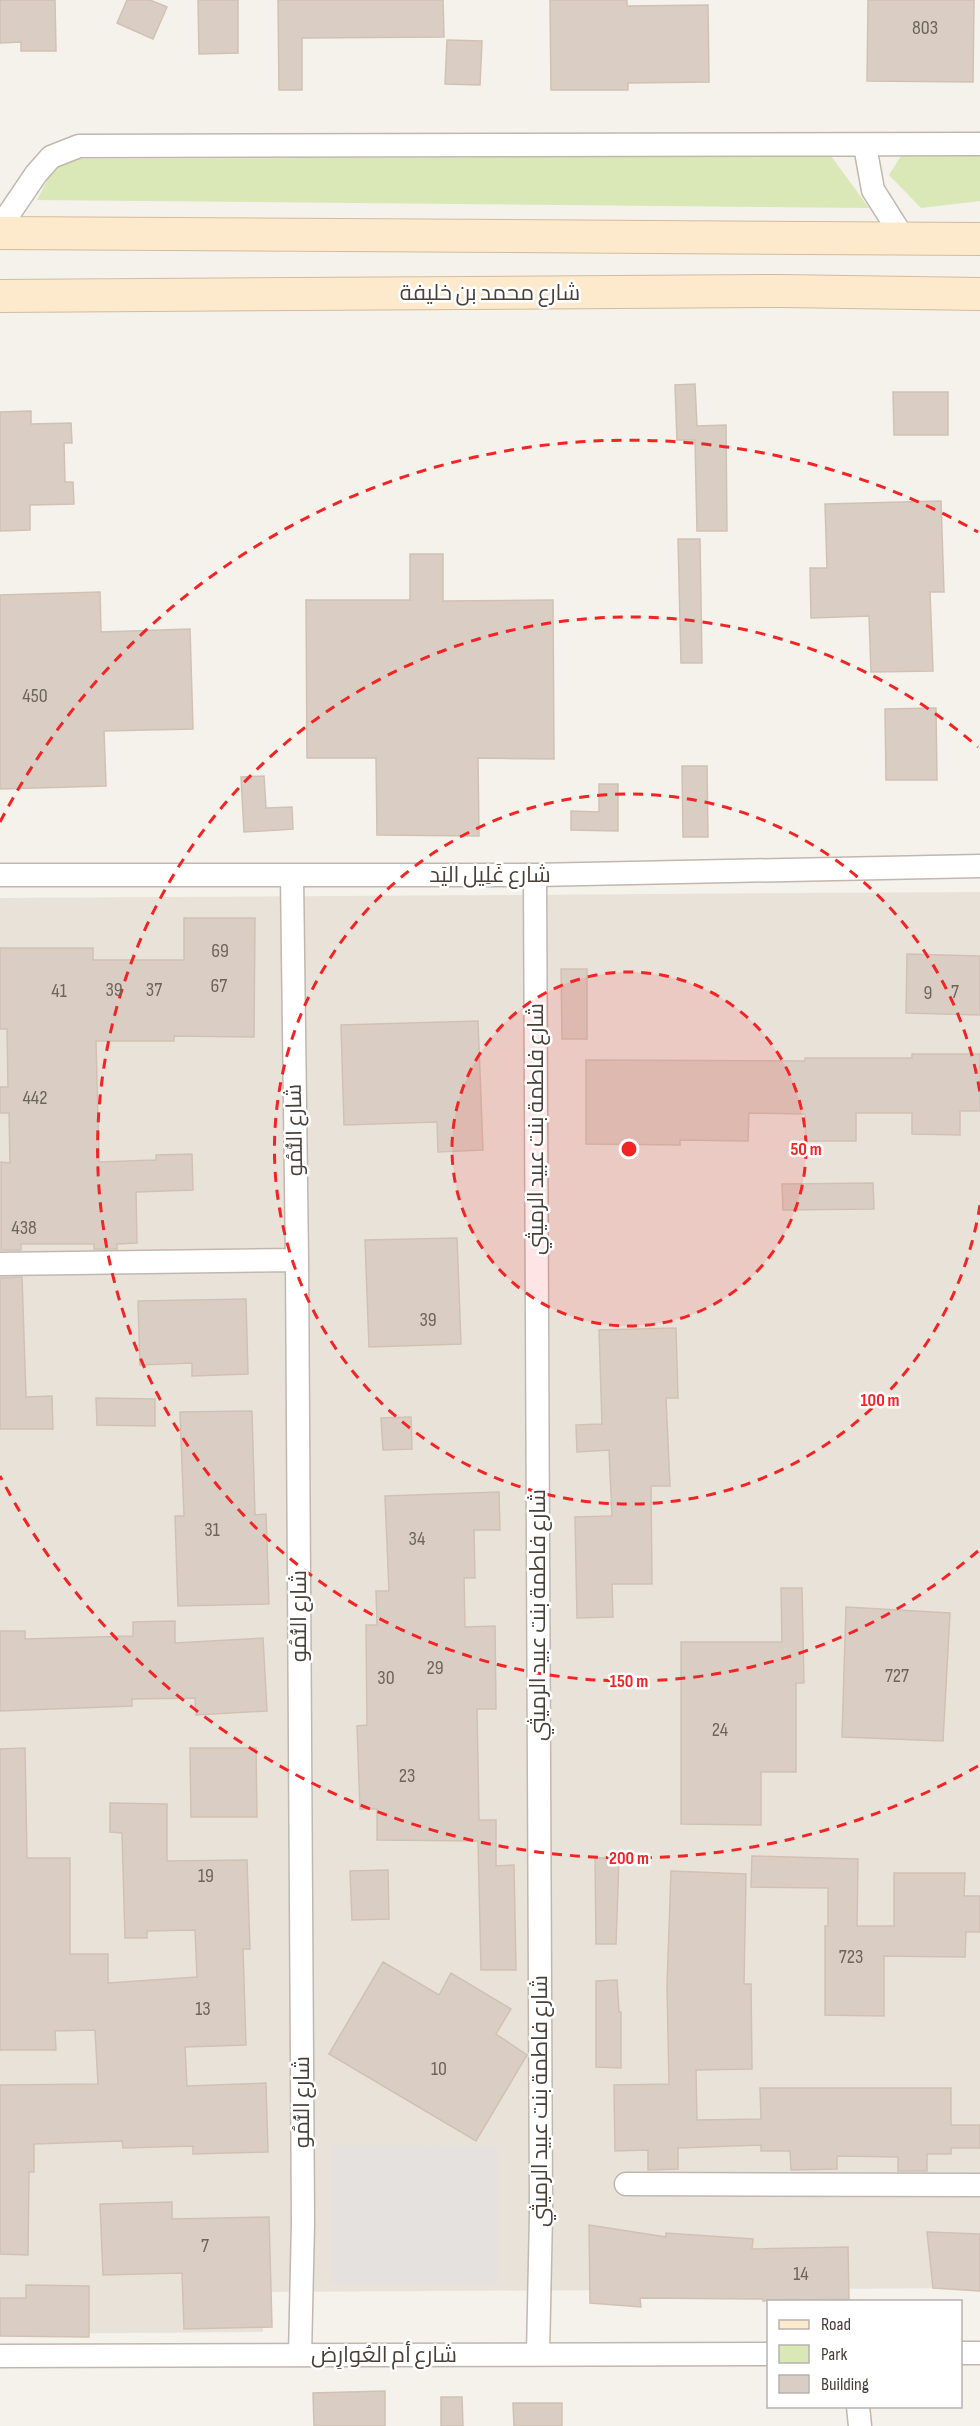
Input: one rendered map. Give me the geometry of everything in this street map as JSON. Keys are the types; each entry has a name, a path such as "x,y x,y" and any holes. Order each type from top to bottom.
{"main road":[{"path":"0,233 980,240"},
{"name":"شارع محمد بن خليفة","path":"0,296 769,291 980,294"}],"street":[{"path":"0,227 36,174 51,157 79,146 980,144"},
{"path":"865,146 873,190 904,239"},
{"name":"شارع غَلِيل اليَد","path":"0,875 535,875 980,866"},
{"name":"شارع فاطمة بنت عبيد الرميثي","path":"535,875 541,2202 538,2354"},
{"name":"شارع النُّمُو","path":"292,876 297,1260 303,2223 300,2355"},
{"path":"0,1264 297,1260"},
{"path":"626,2184 980,2185"},
{"path":"962,2353 980,2353"},
{"name":"شارع أم العُوارِض","path":"0,2356 767,2354"},
{"path":"858,2408 860,2426"}],"shaded area":[{"path":"980,892 980,2288 263,2292 263,2332 0,2334 0,898"},
{"path":"332,2145 498,2146 498,2285 331,2284"}],"green space":[{"path":"980,153 980,201 921,208 889,175 901,156"},
{"path":"831,156 869,208 37,200 58,159"}],"building":[{"path":"0,0 55,0 56,51 21,51 21,42 0,43"},
{"path":"127,0 150,0 167,7 153,39 117,23"},
{"path":"198,0 238,0 238,53 199,54"},
{"path":"278,0 443,0 444,37 302,38 302,90 279,90"},
{"path":"550,0 627,0 627,6 708,5 709,82 628,83 628,90 551,90"},
{"path":"868,0 974,0 973,82 867,81"},
{"path":"447,40 482,41 480,85 445,84"},
{"path":"695,384 697,426 726,425 727,531 697,531 695,440 677,440 675,385"},
{"path":"893,392 948,392 948,435 894,435"},
{"path":"31,411 31,424 71,423 72,443 64,443 65,482 73,482 74,504 30,505 30,530 0,531 0,412"},
{"path":"941,501 944,592 930,592 933,671 871,672 869,616 811,618 810,568 827,568 825,504"},
{"path":"678,539 700,539 702,663 681,663"},
{"path":"410,554 443,554 443,601 553,600 554,759 478,758 479,836 377,835 376,758 307,758 306,600 410,600"},
{"path":"100,592 101,632 190,629 193,729 104,731 106,786 0,789 0,595"},
{"path":"936,708 937,780 886,780 885,709"},
{"path":"682,766 707,766 708,837 683,837"},
{"path":"264,776 266,808 292,807 293,829 244,832 241,777"},
{"path":"599,784 618,784 618,831 571,830 571,811 599,812"},
{"path":"184,918 255,918 254,1037 174,1036 174,1041 96,1041 99,1162 156,1160 156,1155 192,1154 193,1190 136,1192 137,1243 117,1244 117,1249 94,1249 94,1244 21,1244 21,1250 1,1250 1,1162 10,1163 9,1113 0,1113 0,1087 8,1087 7,1029 0,1029 0,948 93,948 93,960 184,960"},
{"path":"907,954 980,956 980,1015 906,1013"},
{"path":"561,969 587,969 587,1039 562,1039"},
{"path":"478,1021 483,1150 438,1152 437,1122 344,1125 341,1025"},
{"path":"912,1054 980,1054 980,1111 960,1111 960,1135 912,1134 912,1113 856,1113 856,1141 806,1141 805,1114 749,1113 748,1141 680,1140 680,1145 586,1144 586,1060 805,1061 805,1058 912,1058"},
{"path":"873,1183 874,1209 783,1210 782,1184"},
{"path":"457,1238 461,1344 369,1347 365,1240"},
{"path":"22,1277 26,1397 52,1396 53,1429 0,1429 0,1278"},
{"path":"246,1299 248,1374 192,1376 192,1363 140,1365 138,1301"},
{"path":"676,1328 678,1398 666,1398 670,1486 651,1486 652,1584 612,1584 613,1617 577,1618 575,1517 612,1516 609,1450 577,1452 576,1425 602,1424 599,1330"},
{"path":"96,1398 155,1399 155,1426 97,1425"},
{"path":"252,1411 255,1515 266,1514 269,1604 178,1606 175,1516 184,1516 180,1412"},
{"path":"411,1417 412,1449 383,1450 381,1418"},
{"path":"499,1492 500,1530 474,1530 475,1578 464,1578 465,1627 495,1626 496,1709 477,1709 479,1820 496,1820 496,1866 514,1865 516,1970 481,1970 478,1841 377,1840 377,1809 360,1809 357,1726 367,1725 366,1625 377,1625 376,1591 389,1591 385,1496"},
{"path":"781,1588 802,1588 804,1683 796,1683 796,1772 761,1772 761,1825 681,1824 681,1642 782,1642"},
{"path":"846,1607 950,1613 943,1741 842,1737"},
{"path":"175,1621 175,1643 263,1638 267,1711 196,1715 195,1698 132,1699 132,1706 0,1711 0,1631 25,1631 25,1639 133,1636 133,1622"},
{"path":"25,1748 27,1858 70,1858 70,1954 108,1954 108,1983 197,1977 195,1930 147,1931 147,1938 125,1938 122,1833 110,1832 110,1803 167,1804 167,1861 247,1860 250,1949 243,1949 246,2045 185,2047 187,2086 266,2083 268,2152 193,2154 193,2146 123,2148 122,2141 34,2144 34,2172 29,2172 28,2255 0,2254 0,2085 98,2084 95,2030 55,2031 56,2050 0,2050 0,1749"},
{"path":"190,1748 256,1748 257,1817 191,1817"},
{"path":"752,1856 858,1859 857,1926 894,1926 894,1873 965,1873 964,1896 980,1896 980,1932 966,1932 965,1957 884,1956 884,2016 825,2015 825,1926 828,1926 828,1888 751,1887"},
{"path":"595,1858 619,1858 616,1944 596,1944"},
{"path":"388,1870 389,1919 352,1920 350,1871"},
{"path":"671,1871 746,1874 744,1984 751,1984 752,2069 696,2070 697,2120 761,2119 760,2088 951,2088 951,2125 980,2125 980,2148 951,2148 951,2154 927,2154 927,2171 898,2171 898,2157 837,2156 837,2169 791,2170 790,2151 761,2151 761,2145 678,2148 678,2169 648,2170 648,2150 615,2151 614,2085 669,2084 667,1986"},
{"path":"383,1962 439,1995 451,1973 511,2009 496,2034 527,2055 476,2141 329,2054"},
{"path":"617,1980 619,2012 621,2012 621,2068 596,2067 596,1981"},
{"path":"172,2202 172,2219 269,2217 272,2327 184,2329 182,2273 103,2275 100,2204"},
{"path":"589,2225 666,2237 666,2233 753,2239 752,2249 848,2247 849,2299 763,2301 763,2299 640,2298 641,2307 590,2303"},
{"path":"927,2232 980,2234 980,2291 933,2288"},
{"path":"26,2285 89,2286 89,2337 0,2336 0,2298 26,2298"},
{"path":"385,2391 385,2426 314,2426 313,2393"},
{"path":"441,2397 462,2397 463,2426 441,2426"},
{"path":"513,2403 562,2403 562,2426 514,2426"}]}
